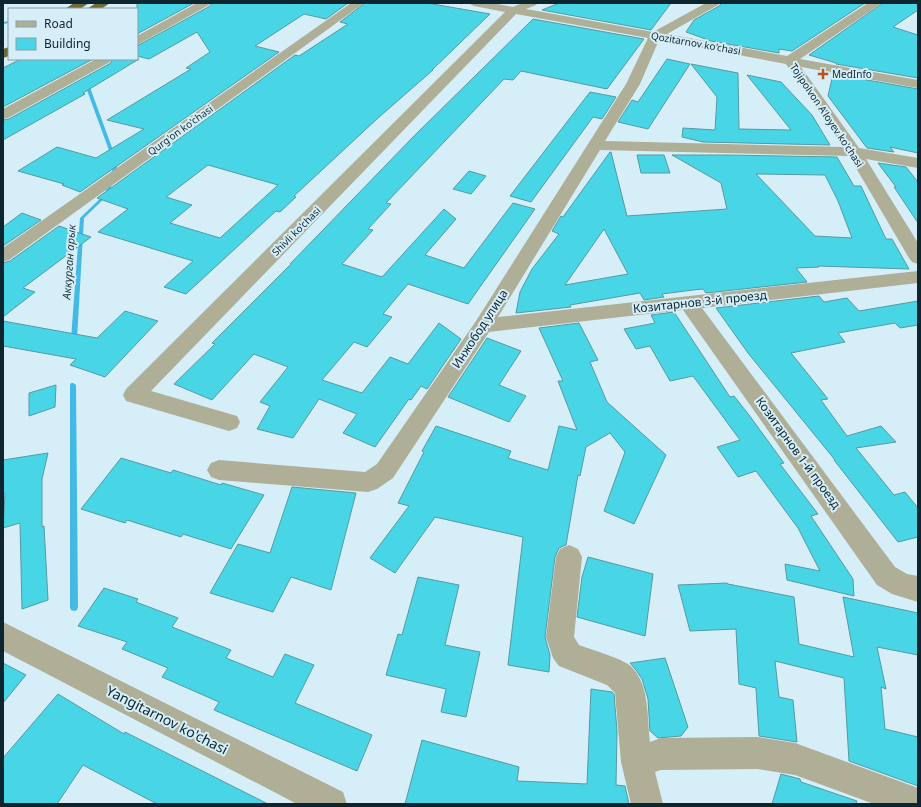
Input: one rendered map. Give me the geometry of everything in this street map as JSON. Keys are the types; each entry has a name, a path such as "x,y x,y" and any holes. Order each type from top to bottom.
{"highway":[{"path":"73,8 83,3"},
{"path":"94,8 104,3"}],"street":[{"path":"138,40 205,3"},
{"name":"Qurg'on ko'chasi","path":"3,256 358,3"},
{"name":"Qozitarnov ko'chasi","path":"474,3 513,7 655,36 918,84"},
{"name":"Shivli ko'chasi","path":"229,422 134,395 513,7 532,3"},
{"path":"655,36 714,3"},
{"name":"Tojipolvon A'loyev ko'chasi","path":"876,3 790,60 854,152 918,258"},
{"name":"Инжобод улица","path":"219,470 368,482 385,471 483,326 634,84 655,36"},
{"path":"3,115 102,60"},
{"path":"595,145 854,152 918,163"},
{"name":"Козитарнов 3-й проезд","path":"483,326 918,277"},
{"name":"Козитарнов 1-й проезд","path":"688,303 886,576 902,585 918,589"},
{"path":"569,557 560,638 563,648 569,656 617,674 629,686 638,762 647,804"},
{"name":"Yangitarnov ko'chasi","path":"3,636 331,804"},
{"path":"638,762 661,754 757,753 782,756 795,759 918,804"}],"building":[{"path":"137,3 194,3 138,33"},
{"path":"212,3 348,3 326,19 304,14 255,46 279,52 80,192 62,185 64,184 18,171 57,147 96,158 144,129 107,120 191,69 186,68 210,52 197,32 149,59 138,56 138,45 210,6"},
{"path":"365,3 427,3 490,14 433,70 378,118 294,196 296,197 280,212 276,211 186,294 164,287 193,261 98,232 128,209 97,198 295,55 299,56 348,24 340,22","holes":["208,165 278,185 220,238 170,223 192,205 166,197"]},
{"path":"559,3 671,3 651,30 542,10"},
{"path":"722,3 865,3 792,51 779,49 779,53 711,41 686,32 694,20"},
{"path":"883,3 918,3 918,10 893,27 918,35 918,78 836,64 809,55"},
{"path":"533,19 644,39 607,89 521,71 513,80 504,79 386,203 391,204 368,229 373,230 342,264 382,277 444,209 456,219 425,255 464,268 513,203 535,209 468,304 408,284 383,314 392,317 367,347 354,342 322,380 362,393 390,357 408,364 439,323 461,339 427,389 421,386 411,400 409,399 375,447 343,433 357,414 319,399 293,438 257,429 270,406 260,402 288,367 254,354 212,400 174,384 215,344 212,343 291,264 415,135"},
{"path":"667,59 690,64 648,129 618,122 632,100 638,102"},
{"path":"19,60 91,60 3,107 3,68"},
{"path":"112,60 137,60 83,93 85,94 3,140 3,120 9,119 111,63"},
{"path":"691,64 738,73 739,129 791,130 747,75 781,82 812,115 830,145 703,142 682,137 683,128 715,130 717,97"},
{"path":"833,74 918,89 918,153 890,147 894,152 867,148 828,96"},
{"path":"590,92 616,97 602,119 593,117 531,202 510,196"},
{"path":"610,152 627,216 727,209 721,183 672,155 837,157 854,186 861,186 886,239 892,239 909,269 818,266 819,267 796,268 807,282 706,293 703,289 693,290 662,294 664,297 644,300 640,293 570,305 571,307 516,313 520,292 532,269 559,234 552,231 561,216 563,217","holes":["756,174 825,175 838,201 852,238 815,236","604,229 628,274 565,285"]},
{"path":"637,155 664,155 670,173 641,173"},
{"path":"878,163 906,167 918,182 918,223 894,187 896,187"},
{"path":"469,171 486,176 471,194 453,189"},
{"path":"22,213 41,220 3,246 3,227"},
{"path":"59,226 91,237 23,288 35,292 3,317 3,263 10,261"},
{"path":"819,296 824,302 847,298 859,311 918,301 918,325 900,328 895,323 838,333 845,342 791,353 828,399 821,400 847,436 881,426 896,442 856,448 894,495 905,492 918,508 918,537 898,542 835,460 748,353 716,308"},
{"path":"125,311 158,321 105,377 70,365 76,359 3,346 3,321 97,338"},
{"path":"674,312 730,397 734,396 749,415 784,463 780,464 818,514 811,516 853,579 854,596 787,580 785,564 820,571 798,528 756,471 738,477 717,447 740,440 693,376 670,381 650,346 636,349 624,329 655,323 651,315"},
{"path":"579,323 598,360 590,362 607,402 666,455 634,524 604,511 625,452 610,433 586,447 580,476 578,475 566,545 559,548 555,557 545,637 550,655 549,672 508,665 523,537 435,517 395,573 370,558 409,506 398,503 424,452 422,451 436,426 511,451 508,458 548,470 559,426 577,430 558,381 563,381 539,328"},
{"path":"487,338 521,351 499,385 526,396 509,422 448,397"},
{"path":"56,385 55,407 29,416 29,393"},
{"path":"48,453 42,479 42,527 44,526 48,600 22,609 20,523 3,528 5,493 3,494 3,460"},
{"path":"121,458 171,473 173,470 221,485 222,483 264,495 231,549 183,534 181,537 127,520 125,523 81,509"},
{"path":"292,487 356,493 331,590 291,577 273,612 210,593 238,544 270,553"},
{"path":"588,557 653,574 645,636 577,617 582,577"},
{"path":"418,577 459,585 445,645 480,652 466,717 441,712 446,689 386,675 398,634 402,635"},
{"path":"727,583 794,597 799,644 854,657 843,597 918,613 918,655 877,647 886,689 881,687 885,729 918,737 918,786 849,761 844,678 775,661 779,697 793,700 797,742 759,736 756,688 739,684 736,629 690,631 678,585"},
{"path":"104,588 138,599 136,602 178,618 172,627 231,650 226,658 273,677 285,654 314,665 295,703 372,735 357,771 214,710 219,702 162,677 168,668 122,649 127,642 78,626"},
{"path":"665,658 688,727 681,736 658,738 650,731 648,699 642,679 630,663"},
{"path":"3,663 26,675 3,703"},
{"path":"591,689 612,692 614,694 617,731 616,785 625,786 629,804 405,804 422,740 519,767 517,781 587,784"},
{"path":"58,694 124,734 125,732 268,804 157,804 83,765 57,804 3,804 3,758"},
{"path":"781,774 800,779 801,782 857,801 856,804 772,804"}],"waterway":[{"name":"Аккурган арык","path":"3,23 8,22"},
{"name":"Аккурган арык","path":"74,339 82,218 107,194 116,164 86,82"},
{"name":"Аккурган арык","path":"73,385 74,607"}],"place":[{"name":"MedInfo","path":"823,74"}]}
